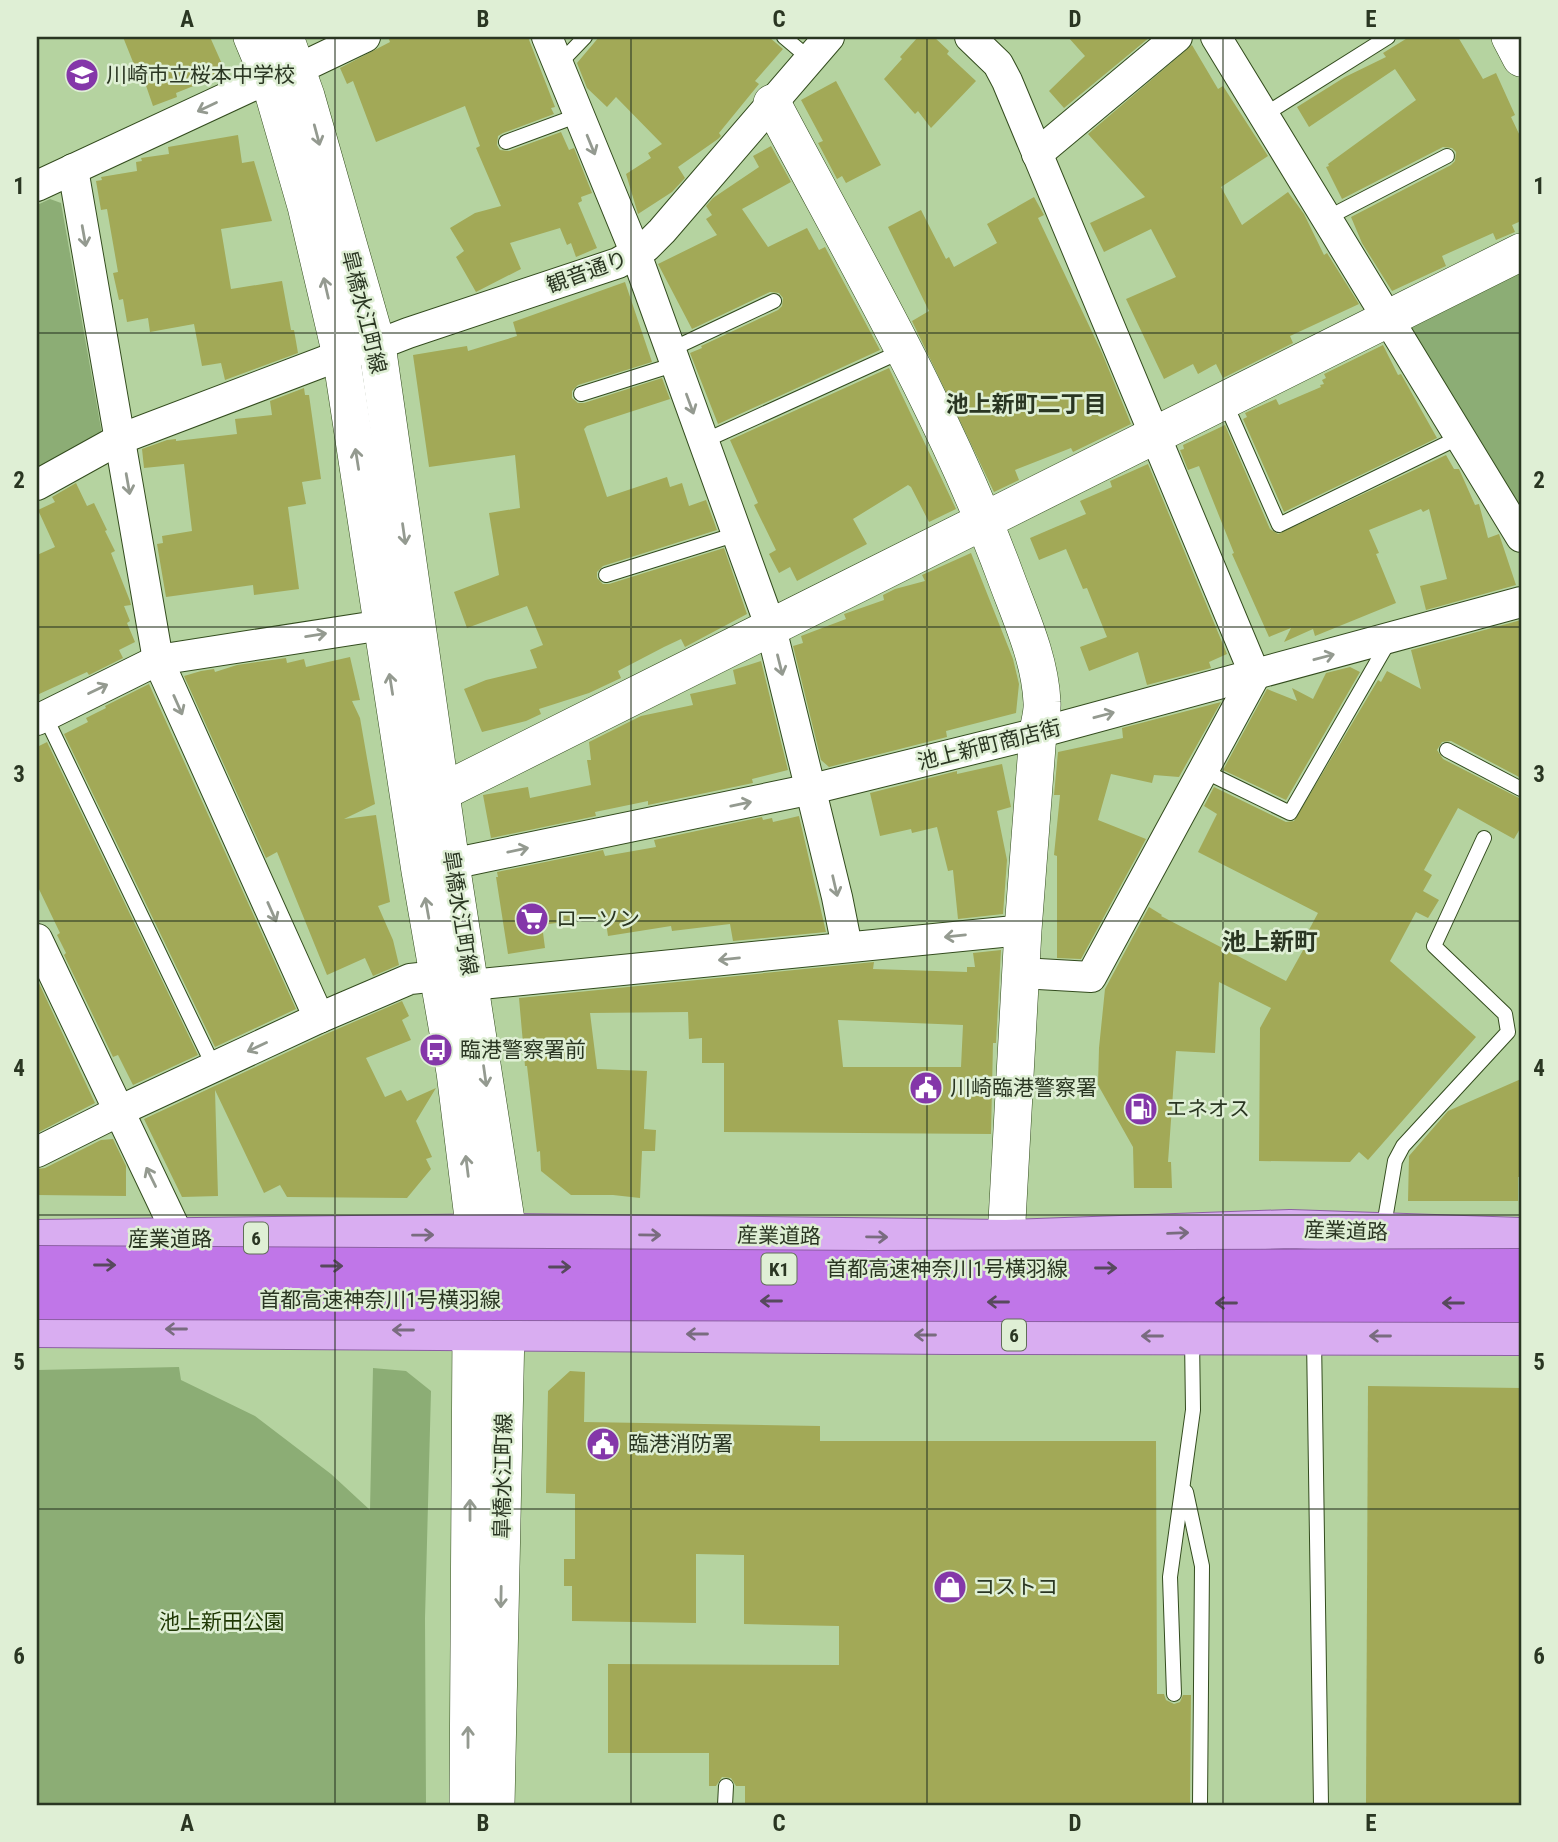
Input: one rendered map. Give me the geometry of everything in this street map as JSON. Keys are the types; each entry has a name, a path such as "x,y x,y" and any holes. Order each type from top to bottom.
{"highway":[{"name":"首都高速神奈川1号横羽線","path":"37,1265 857,1270 1521,1268"},
{"name":"首都高速神奈川1号横羽線","path":"37,1300 1521,1303"}],"main road":[{"name":"産業道路","path":"37,1239 492,1234 1006,1239 1290,1229 1521,1237"},
{"name":"6","path":"37,1328 1521,1336"}],"street":[{"name":"皐橋水江町線","path":"253,37 284,61 377,345 451,864 455,980"},
{"path":"37,186 284,61 365,37"},
{"path":"547,37 636,254 771,628 847,947"},
{"path":"970,37 998,64 1255,675 1091,977 1021,973"},
{"path":"1037,154 1177,37"},
{"path":"1216,37 1521,537"},
{"path":"1510,37 1521,58"},
{"name":"観音通り","path":"37,485 120,439 341,355 618,263 636,254 662,231 820,48"},
{"name":"皐橋水江町線","path":"284,61 306,206 341,355 383,625 455,980 492,1234 468,1805"},
{"path":"772,103 955,453 984,520 1033,650 1042,704 1023,930 1006,1239"},
{"path":"73,169 158,660 319,1018"},
{"path":"442,792 1521,252"},
{"name":"池上新町商店街","path":"451,864 811,789 1038,733 1390,640 1521,602"},
{"path":"41,718 158,660 383,625"},
{"path":"37,1152 319,1018 410,979 455,980 1023,930"},
{"path":"37,939 180,1239"},
{"name":"皐橋水江町線","path":"489,1331 496,1805"}],"lane":[{"path":"559,64 585,37"},
{"path":"784,37 820,48"},
{"path":"1264,115 1388,37"},
{"path":"506,142 579,115"},
{"path":"1327,218 1447,156"},
{"path":"581,394 673,357 774,301"},
{"path":"704,441 903,350"},
{"path":"1224,400 1279,524 1460,437"},
{"path":"606,575 737,534"},
{"path":"1204,771 1290,813 1390,640"},
{"path":"41,718 214,1067"},
{"path":"1447,750 1521,789"},
{"path":"1382,1232 1395,1161 1403,1146 1508,1032 1505,1014 1434,946 1484,838"},
{"path":"1174,1694 1170,1577 1193,1410 1192,1336"},
{"path":"1314,1336 1321,1805"},
{"path":"1183,1480 1202,1566 1200,1805"},
{"path":"725,1805 726,1786"}],"green space":[{"path":"50,199 61,203 102,434 37,469 37,205"},
{"path":"1521,272 1521,512 1410,327"},
{"name":"池上新田公園","path":"179,1367 181,1380 255,1416 331,1474 370,1510 373,1368 406,1371 431,1391 425,1618 426,1805 37,1805 37,1370"}],"building":[{"path":"123,37 210,37 226,73 176,93 177,97 153,106 141,71 137,72"},
{"path":"388,37 528,37 555,107 551,108 554,114 503,133 498,136 497,145 500,150 509,151 561,132 569,150 574,148 592,193 581,197 582,201 578,203 597,248 576,257 571,243 567,245 560,228 510,243 521,269 476,292 456,257 464,251 450,228 475,213 501,206 476,148 480,146 465,106 376,142 353,81 347,84 340,68 390,42"},
{"path":"599,37 769,37 783,49 755,81 759,84 719,133 721,136 678,167 685,178 672,192 638,214 626,174 651,158 648,153 662,144 616,97 607,107 587,88 577,63"},
{"path":"918,37 934,37 949,51 947,54 976,81 931,128 918,111 915,114 884,79"},
{"path":"1068,37 1150,37 1064,108 1049,91 1085,56"},
{"path":"1409,37 1458,37 1483,79 1496,73 1515,115 1511,117 1521,138 1521,221 1512,225 1515,232 1496,240 1493,233 1442,256 1446,266 1392,291 1362,243 1351,217 1451,165 1455,161 1456,152 1452,148 1443,147 1342,199 1326,167 1328,164 1416,100 1395,69 1309,127 1297,107 1345,77 1386,57 1383,53"},
{"path":"1192,45 1218,89 1223,86 1268,156 1221,187 1242,225 1288,192 1304,214 1324,255 1327,253 1359,304 1290,336 1293,343 1223,378 1216,364 1198,374 1193,364 1164,379 1126,299 1176,277 1151,229 1104,252 1090,223 1145,197 1088,134"},
{"path":"836,81 881,165 846,183 842,176 837,179 818,143 823,141 801,100"},
{"path":"238,135 242,163 254,161 272,221 221,229 231,289 282,281 298,353 225,380 221,363 202,366 194,324 150,332 148,318 127,322 123,299 119,300 113,273 118,272 107,209 101,210 96,181 102,180 101,177 137,171 136,162 142,161 141,158 169,154 168,147"},
{"path":"771,146 791,182 742,209 768,247 807,228 819,250 825,247 880,350 718,424 690,353 778,310 782,306 783,298 779,293 770,292 692,329 658,264 717,235 706,219 712,215 706,206 713,198 759,167 753,156"},
{"path":"1034,197 1044,215 1038,218 1102,353 1131,424 1073,452 1071,448 1015,470 1019,480 994,492 912,321 929,311 888,227 921,210 946,259 949,257 954,267 997,243 987,224"},
{"path":"625,282 652,362 578,385 572,391 572,398 578,403 584,403 662,378 670,399 584,429 607,497 667,477 670,487 682,483 689,506 706,500 717,530 603,566 597,572 597,578 603,584 609,584 724,548 747,614 685,647 681,639 664,647 618,671 621,678 589,693 539,709 541,714 526,721 482,732 464,689 486,680 537,668 530,650 543,645 527,606 467,628 454,592 499,575 489,513 520,508 515,455 429,467 413,355 467,346 468,351 517,336 513,322"},
{"path":"1383,345 1437,438 1284,512 1243,419 1247,417 1245,413 1276,399 1279,405 1321,387 1320,385 1324,384 1322,380 1326,378 1324,374"},
{"path":"889,368 956,509 929,522 908,485 853,519 867,544 797,581 790,567 779,573 769,554 776,550 754,505 758,503 730,440"},
{"path":"304,388 305,395 309,395 321,479 302,482 306,504 288,507 299,589 254,595 253,585 166,597 157,544 163,543 162,536 192,531 184,464 144,468 142,449 167,440 237,434 235,419 272,415 270,401"},
{"path":"1225,425 1270,529 1278,534 1446,455 1454,469 1459,469 1475,505 1479,504 1488,538 1499,534 1516,585 1426,610 1420,586 1447,579 1429,509 1423,512 1421,509 1369,530 1396,603 1315,636 1313,629 1284,642 1291,628 1269,637 1232,554 1234,553 1199,466 1188,470 1180,450 1184,449 1183,445"},
{"path":"1148,464 1227,654 1209,662 1211,668 1147,685 1138,652 1089,671 1080,647 1107,637 1087,588 1083,589 1066,549 1039,560 1030,538 1086,514 1080,501 1112,487 1110,481"},
{"path":"76,483 87,506 94,503 115,551 111,553 130,601 131,605 124,606 135,642 119,650 123,658 89,675 87,672 37,695 37,555 55,547 38,510 55,502 52,497"},
{"path":"971,553 1013,659 1019,684 1016,713 946,731 947,737 829,767 821,760 793,646 803,643 801,636 846,619 844,614 884,600 883,595 895,589 925,581 922,575"},
{"path":"1521,620 1521,778 1451,741 1442,742 1437,750 1443,759 1521,799 1521,827 1514,839 1458,808 1424,870 1432,875 1423,891 1439,900 1428,918 1416,912 1390,961 1476,1037 1368,1160 1359,1152 1350,1162 1259,1161 1260,1028 1271,1008 1219,982 1215,1053 1176,1051 1168,1162 1171,1162 1172,1188 1134,1188 1133,1147 1098,1085 1099,1048 1105,989 1149,907 1161,916 1286,981 1307,943 1303,941 1318,913 1198,852 1217,814 1204,806 1214,787 1286,822 1294,821 1378,680 1381,682 1387,671 1421,689 1411,650"},
{"path":"350,657 360,700 352,701 360,718 375,804 344,819 376,815 390,902 378,906 393,940 399,965 373,976 365,958 327,975 277,852 266,858 184,676 286,658 287,663 304,659 306,667"},
{"path":"761,661 788,770 752,779 753,783 648,805 648,801 595,812 596,816 491,838 483,795 528,787 530,798 591,785 587,760 591,760 589,742 641,716 693,705 690,694 736,684 733,670"},
{"path":"1350,667 1360,672 1286,800 1223,770 1267,689 1297,701 1292,688 1313,699 1326,673"},
{"path":"149,684 296,1009 215,1047 64,734 88,722 86,718 106,708 105,706"},
{"path":"1221,702 1179,777 1154,775 1152,783 1111,774 1098,820 1146,839 1081,959 1057,958 1057,856 1054,855 1060,795 1054,795 1058,752 1123,738 1122,728"},
{"path":"47,742 198,1055 133,1085 118,1055 113,1057 64,955 66,953 57,935 60,933 37,885 37,747"},
{"path":"1002,764 1011,807 997,811 1007,860 1003,914 958,919 953,870 948,871 937,827 880,836 870,793 957,771 957,774"},
{"path":"799,816 826,932 733,941 730,924 672,931 671,926 608,936 605,916 542,925 545,948 508,954 497,872 603,850 605,856 656,847 654,840 762,817 763,820 772,818 773,822"},
{"path":"1001,950 996,1043 993,1043 991,1134 724,1132 724,1063 702,1063 702,1038 689,1039 688,1012 590,1013 597,1069 647,1071 644,1129 656,1130 655,1151 642,1151 640,1198 571,1195 541,1171 525,1066 519,998 874,962 873,969 967,972 967,967 975,967 973,953","holes":["838,1020 963,1025 961,1067 843,1067"]},
{"path":"37,979 95,1103 37,1133"},
{"path":"402,1001 409,1016 402,1020 411,1040 366,1058 385,1097 401,1090 407,1101 436,1088 416,1121 432,1157 426,1159 431,1169 407,1198 287,1197 280,1185 264,1193 215,1090 218,1196 182,1197 144,1119"},
{"path":"1521,1079 1521,1177 1518,1177 1518,1201 1408,1201 1409,1156 1448,1111"},
{"path":"113,1139 126,1166 126,1196 37,1195 37,1169 45,1168 101,1140"},
{"name":"コストコ","path":"570,1371 585,1372 584,1422 820,1426 820,1441 1156,1441 1157,1694 1164,1694 1166,1700 1174,1704 1180,1702 1183,1695 1191,1695 1190,1805 745,1805 745,1786 736,1786 731,1778 722,1777 716,1786 709,1786 709,1753 608,1753 608,1664 839,1665 839,1626 744,1624 744,1555 696,1554 696,1623 572,1621 572,1586 564,1586 564,1559 575,1559 575,1494 546,1493 548,1391"},
{"path":"1368,1386 1521,1388 1521,1805 1366,1805"}],"place":[{"name":"川崎市立桜本中学校","path":"82,75"},
{"name":"ローソン","path":"532,919"},
{"name":"臨港警察署前","path":"436,1050"},
{"name":"川崎臨港警察署","path":"926,1088"},
{"name":"エネオス","path":"1141,1109"},
{"name":"臨港消防署","path":"603,1444"},
{"name":"コストコ","path":"950,1587"}],"district":[{"name":"池上新町二丁目","path":"1026,404"},
{"name":"池上新町","path":"1270,942"}]}
